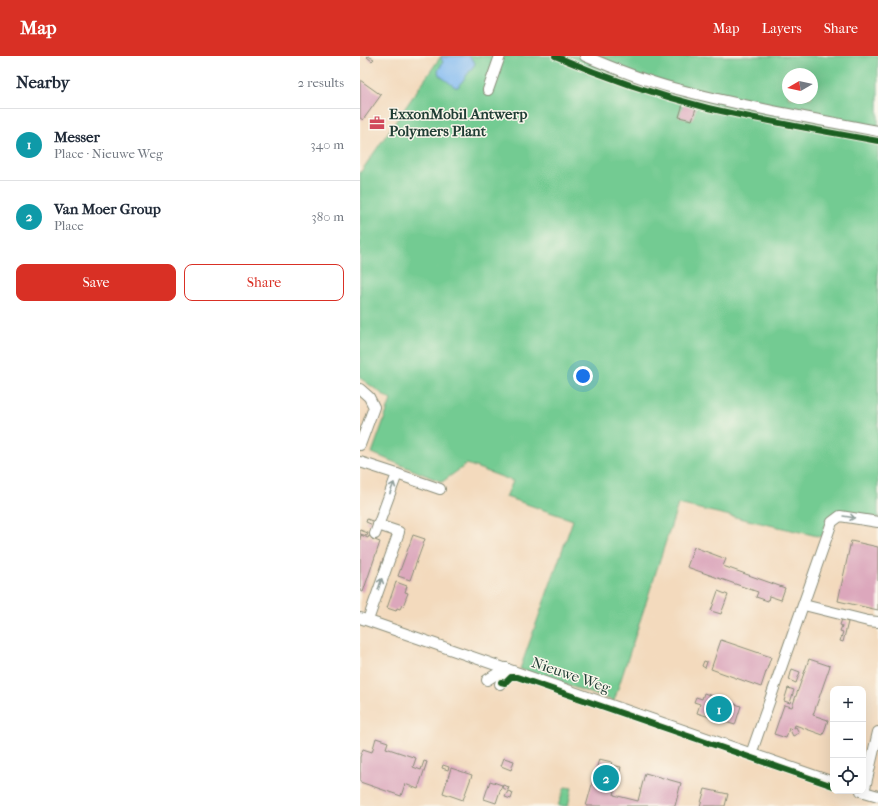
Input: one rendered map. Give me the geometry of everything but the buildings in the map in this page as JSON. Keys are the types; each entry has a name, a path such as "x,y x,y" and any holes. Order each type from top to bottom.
{"street":[{"path":"488,90 500,56"},
{"path":"585,56 614,68 672,88 743,105 878,131"},
{"path":"360,389 369,397 374,407 360,445"},
{"path":"360,462 440,490"},
{"path":"364,619 398,532 377,529 397,474"},
{"path":"751,754 832,522 840,516 878,522"},
{"path":"804,605 868,621 878,622"},
{"name":"Nieuwe Weg","path":"364,619 830,781"},
{"path":"487,680 506,668"},
{"path":"500,684 506,668"},
{"path":"866,779 878,732"},
{"path":"866,792 878,796"}],"green space":[{"path":"441,56 878,56 878,518 838,511 827,522 822,537 678,504 614,701 520,669 573,520 506,497 513,481 467,464 442,482 372,453 391,400 360,378 360,173"},
{"path":"565,787 572,788 568,806 558,806"}],"water":[{"path":"442,56 468,56 474,61 475,64 458,87 455,87 439,75 438,71 443,62 441,58"}],"cycle path":[{"path":"555,56 630,85 689,103 771,122 878,141"},
{"path":"501,682 505,683 511,677 517,677 830,785"}],"place":[{"name":"ExxonMobil Antwerp Polymers Plant","path":"377,123"},
{"name":"Messer","path":"719,709"},
{"name":"Van Moer Group","path":"606,778"}]}
